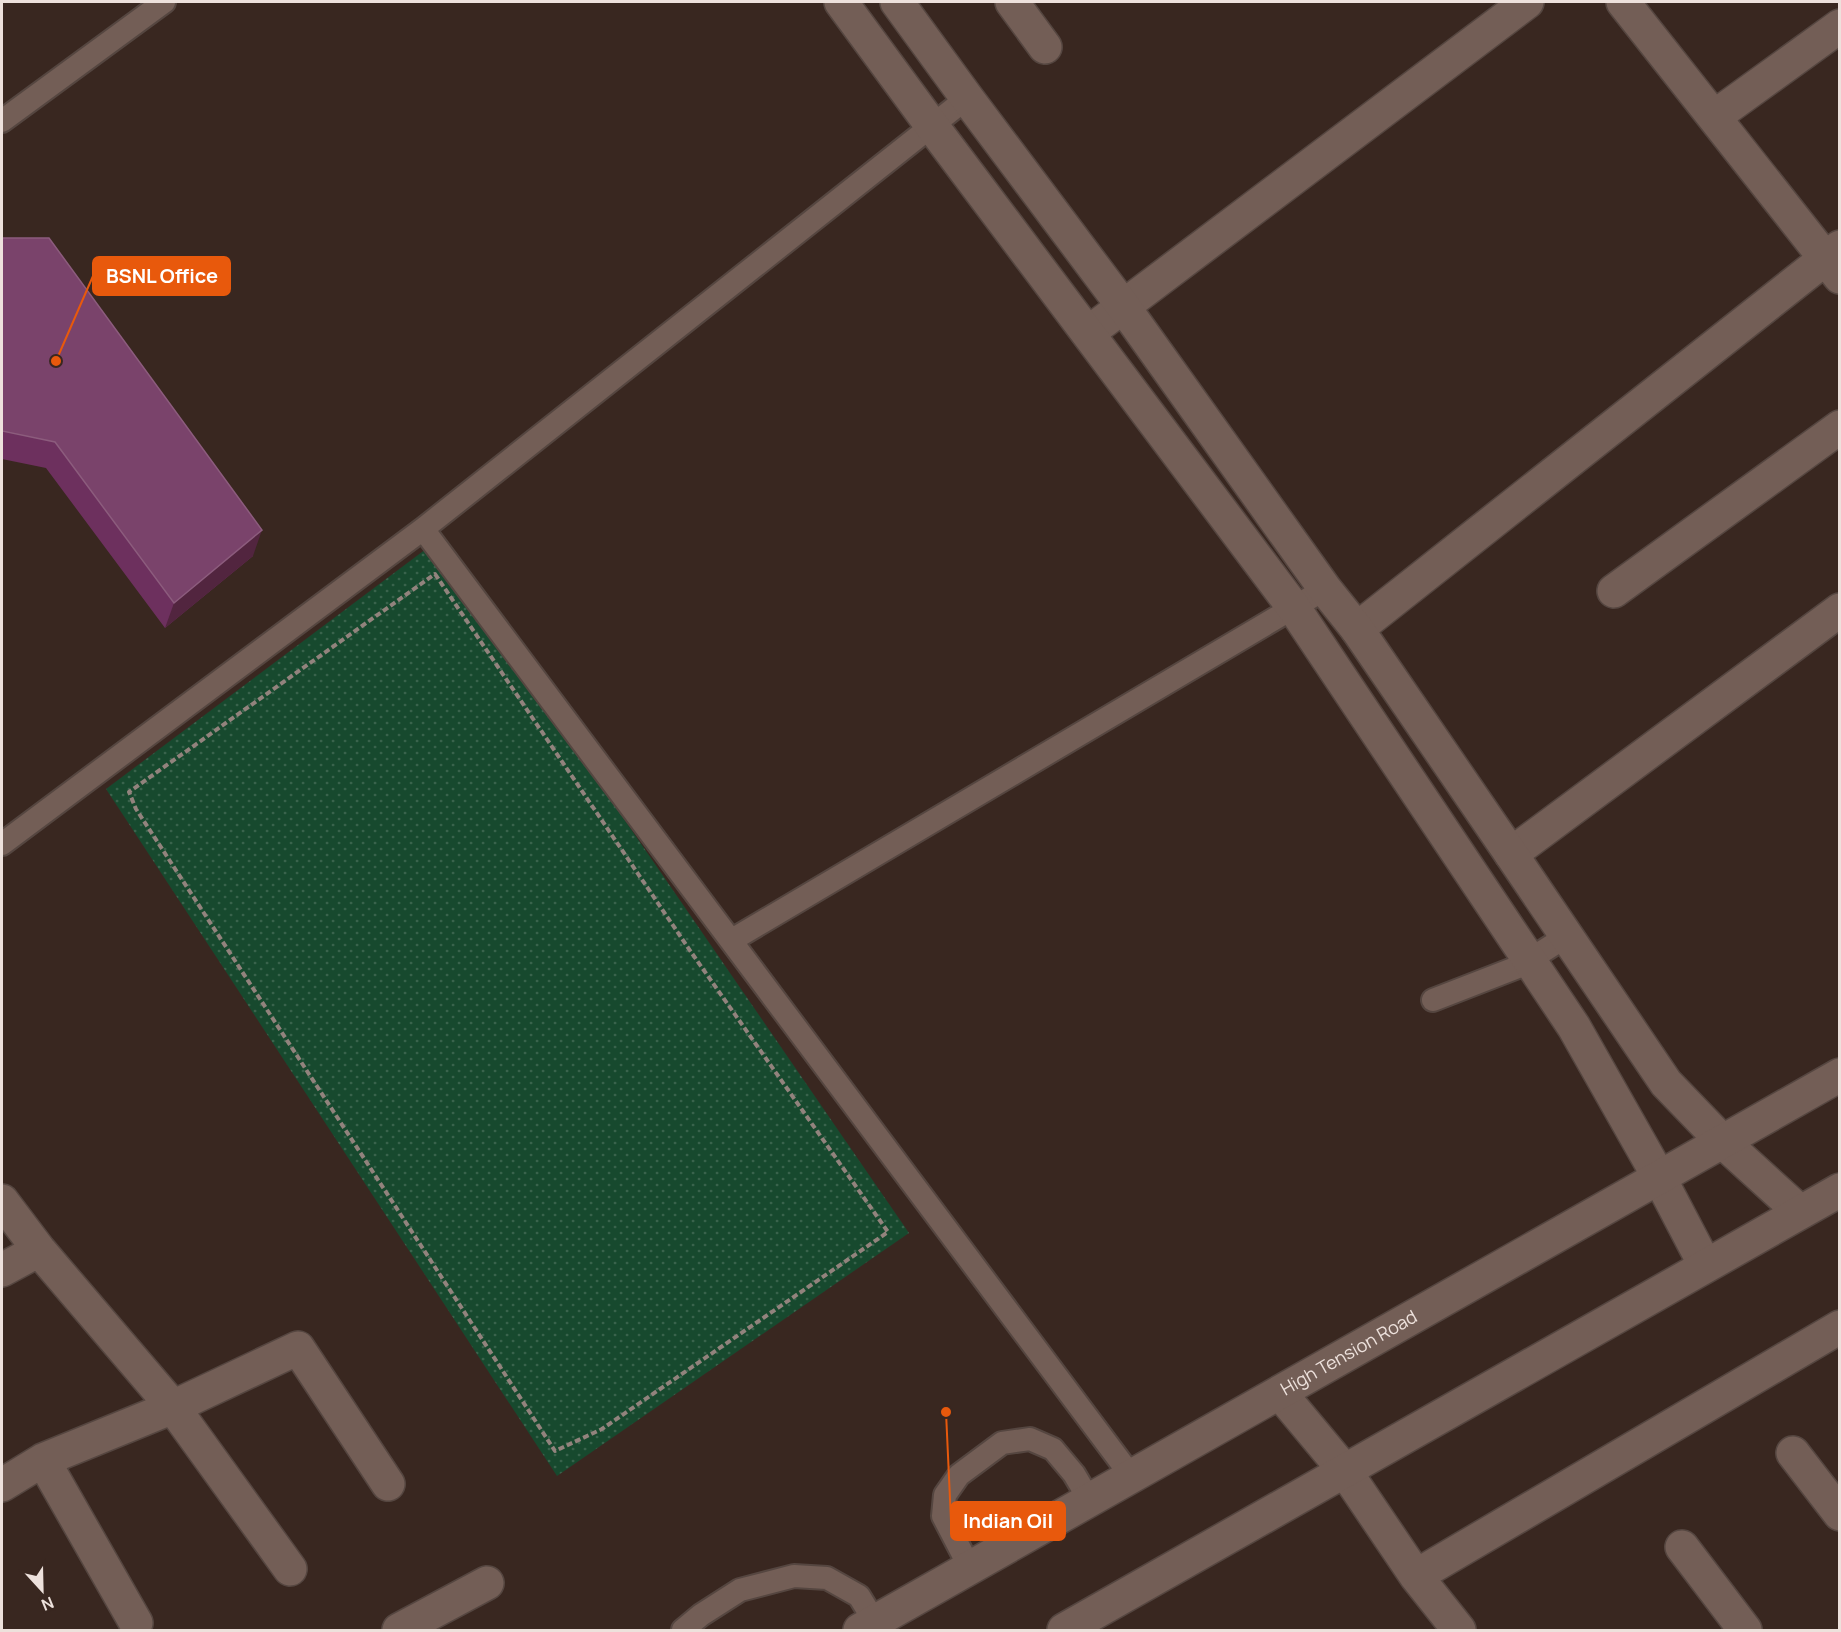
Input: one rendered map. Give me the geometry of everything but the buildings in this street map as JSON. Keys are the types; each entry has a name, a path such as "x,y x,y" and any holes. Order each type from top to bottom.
{"street":[{"path":"841,2 1294,608 1574,1027 1659,1177 1705,1266"},
{"path":"897,2 1123,306 1356,630 1666,1083 1722,1141 1800,1212"},
{"path":"1012,2 1045,47"},
{"path":"1088,333 1527,2"},
{"path":"1356,630 1835,261 1714,117 1623,2"},
{"path":"1714,117 1839,26"},
{"path":"1614,591 1839,427"},
{"path":"1511,854 1839,610"},
{"name":"High Tension Road","path":"867,1626 1839,1076"},
{"path":"1064,1630 1839,1190"},
{"path":"2,1201 39,1250 173,1407 290,1569"},
{"path":"2,1270 39,1250"},
{"path":"1416,1576 1839,1327"},
{"path":"2,1485 43,1460 173,1407 298,1348 388,1484"},
{"path":"1280,1393 1345,1471 1452,1628"},
{"path":"1793,1453 1839,1514"},
{"path":"43,1460 136,1623"},
{"path":"1682,1547 1745,1630"},
{"path":"399,1630 487,1583"}],"lane":[{"path":"2,121 164,2"},
{"path":"2,844 423,529 967,99"},
{"path":"423,529 1132,1477"},
{"path":"732,940 1325,589"},
{"path":"1433,1000 1518,967 1567,936"},
{"path":"970,1568 943,1516 945,1495 959,1474 1002,1443 1030,1439 1053,1449 1074,1474 1090,1501"},
{"path":"683,1630 701,1615 740,1590 794,1576 827,1578 859,1596 867,1626"}],"path":[{"path":"435,574 691,952 888,1232 602,1429 555,1451 136,809 129,792 435,574"}],"green space":[{"path":"434,543 909,1233 557,1476 106,789"}],"place":[{"name":"BSNL Office","path":"56,361"},
{"name":"Indian Oil","path":"946,1412"}]}
